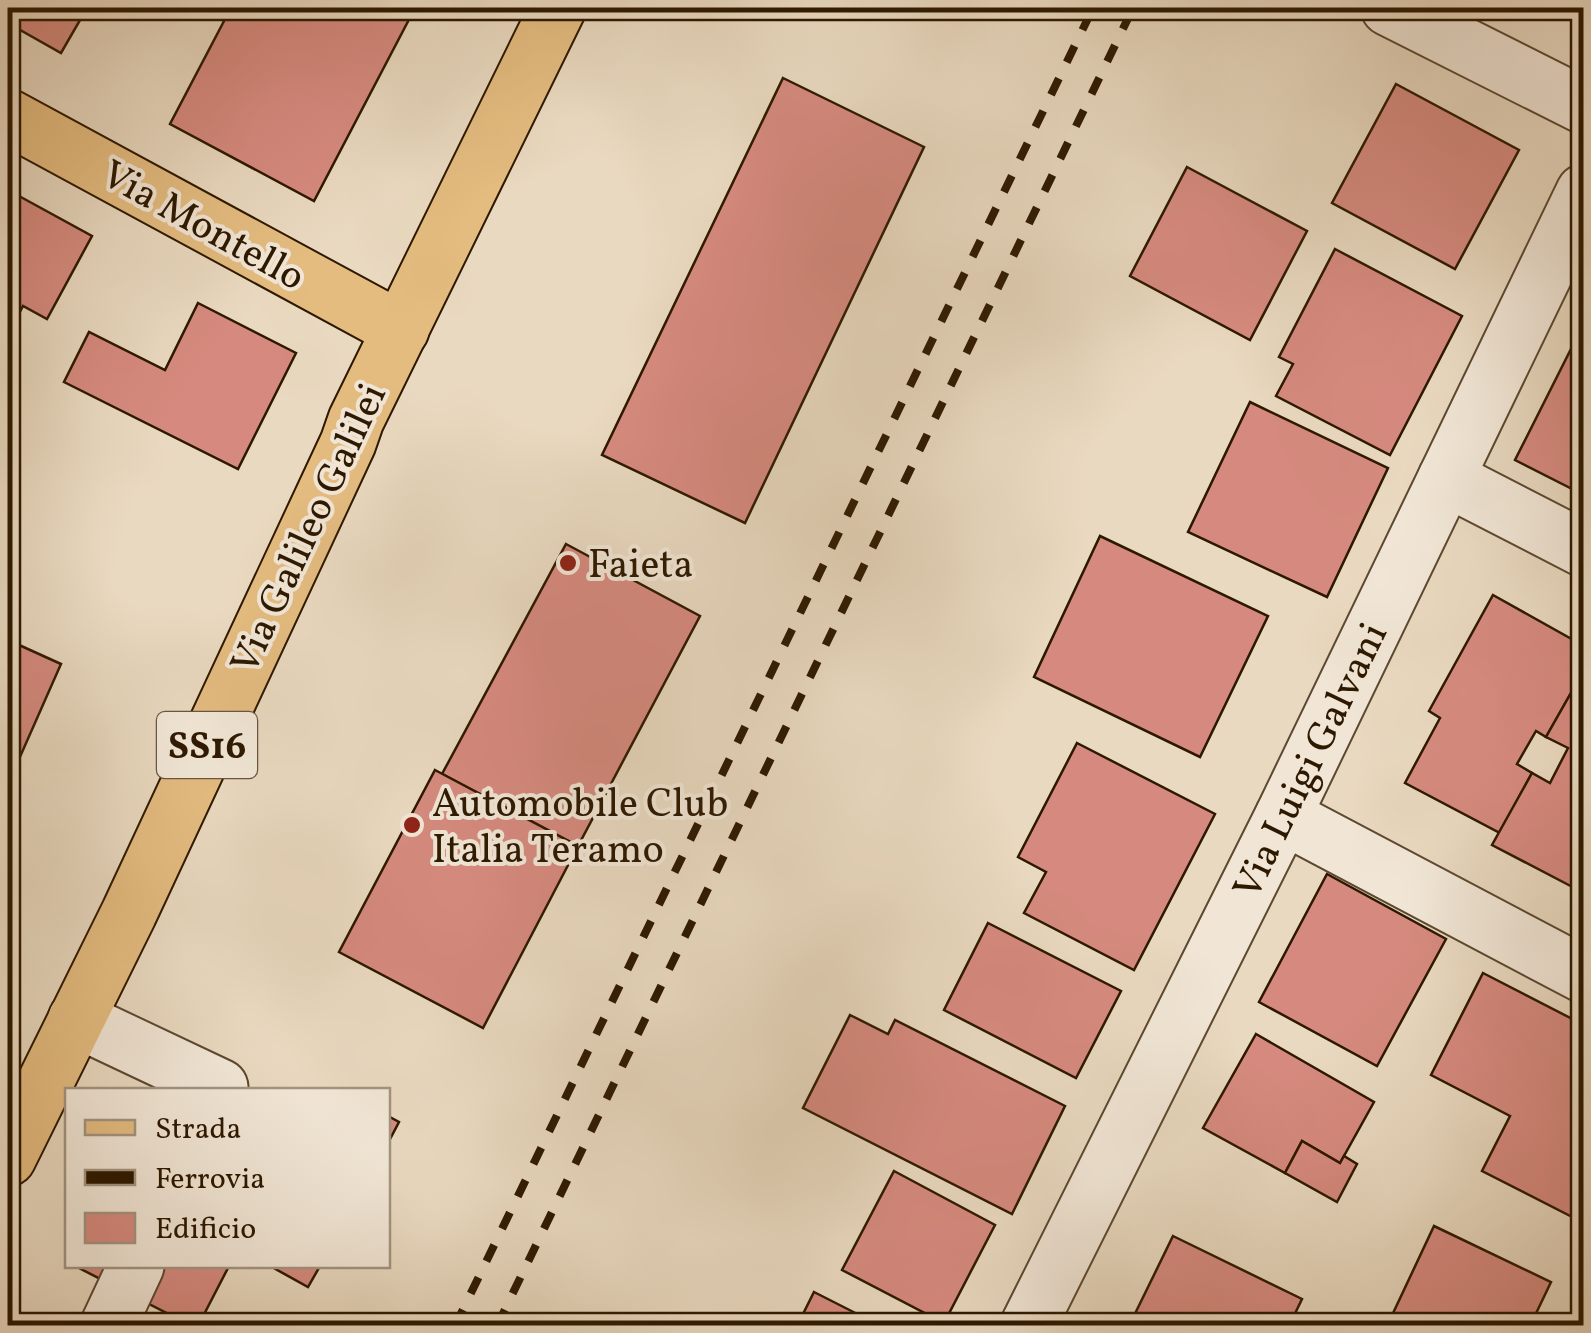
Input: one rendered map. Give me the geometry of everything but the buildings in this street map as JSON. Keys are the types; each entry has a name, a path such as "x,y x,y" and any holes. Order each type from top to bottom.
{"main road":[{"name":"Via Galileo Galilei","path":"8,1158 129,913 356,420 558,8"},
{"name":"Via Montello","path":"8,117 401,330"}],"street":[{"path":"1389,8 1584,106"},
{"name":"Via Luigi Galvani","path":"1028,1326 1283,816 1584,192"},
{"path":"1446,478 1584,549"},
{"path":"1283,816 1584,975"},
{"path":"76,1019 220,1088"},
{"path":"108,1326 135,1268"}],"railway":[{"path":"455,1326 1093,8"},
{"path":"497,1326 1133,8"}],"place":[{"name":"Faieta","path":"568,563"},
{"name":"Automobile Club Italia Teramo","path":"412,825"}]}
